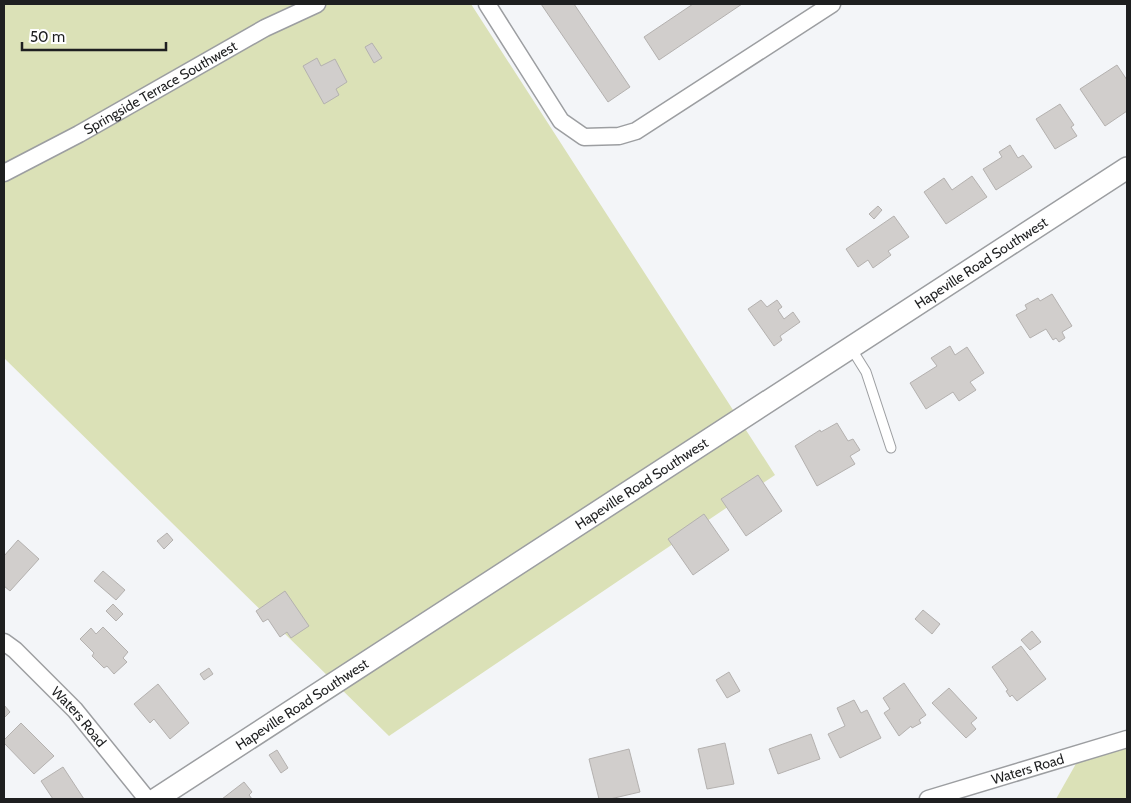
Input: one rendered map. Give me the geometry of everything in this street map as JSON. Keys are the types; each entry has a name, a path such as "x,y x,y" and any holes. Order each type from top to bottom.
{"street":[{"name":"Springside Terrace Southwest","path":"4,173 80,134 265,28 317,4"},
{"path":"487,4 561,120 584,137 618,136 636,131 832,4"},
{"name":"Hapeville Road Southwest","path":"156,799 1127,168"},
{"name":"Waters Road","path":"4,642 75,710 147,799"},
{"name":"Waters Road","path":"928,799 1127,739"}],"lane":[{"path":"851,348 866,372 892,448"}],"green space":[{"path":"4,4 471,4 775,475 389,736 4,358"},
{"path":"1127,736 1127,799 1056,799 1086,746"}],"building":[{"path":"541,4 574,4 630,87 608,102"},
{"path":"693,4 742,4 659,60 644,37"},
{"path":"372,43 382,58 374,63 365,47"},
{"path":"317,58 321,66 335,59 347,82 336,89 339,95 324,104 303,66"},
{"path":"1117,65 1127,80 1127,111 1105,126 1080,89"},
{"path":"1060,104 1074,125 1071,127 1077,136 1055,149 1036,119"},
{"path":"1010,145 1018,158 1023,155 1032,167 996,190 983,169 1002,157 999,152"},
{"path":"972,176 987,197 946,224 924,192 944,178 952,190"},
{"path":"878,206 882,210 874,219 869,214"},
{"path":"894,216 909,237 888,251 891,255 873,268 868,260 858,267 846,249"},
{"path":"1052,294 1072,326 1062,332 1065,338 1059,342 1056,338 1053,340 1046,329 1030,338 1016,315 1027,309 1025,305 1038,298 1040,301"},
{"path":"761,300 767,307 777,300 782,307 778,310 784,319 793,312 800,322 780,336 782,340 774,346 748,309"},
{"path":"950,346 955,355 967,347 984,373 970,382 976,390 959,401 953,392 926,409 910,383 937,366 931,358"},
{"path":"837,423 848,441 853,439 860,450 850,456 855,464 817,486 795,446 820,430 821,432"},
{"path":"758,475 782,511 746,536 721,499"},
{"path":"704,514 729,550 693,575 668,539"},
{"path":"167,533 173,540 164,549 157,541"},
{"path":"18,540 39,559 10,591 4,586 4,556"},
{"path":"103,571 125,590 116,600 94,581"},
{"path":"285,591 309,626 291,638 287,632 280,637 268,619 263,622 256,611"},
{"path":"113,604 123,614 116,621 106,611"},
{"path":"923,610 940,624 932,634 915,619"},
{"path":"103,627 128,652 123,658 127,662 114,674 107,666 104,668 92,656 94,653 80,639 91,628 96,634"},
{"path":"1032,631 1041,642 1030,650 1021,640"},
{"path":"1021,646 1046,679 1017,701 1012,695 1010,697 1006,691 1008,690 992,667"},
{"path":"209,668 213,674 204,680 200,674"},
{"path":"729,672 740,691 727,698 716,680"},
{"path":"904,683 926,715 919,720 921,723 912,728 911,726 899,736 884,713 890,709 883,698"},
{"path":"158,684 189,723 170,739 154,719 150,723 134,704"},
{"path":"949,688 977,718 971,723 976,729 966,738 932,703"},
{"path":"854,700 861,713 867,710 881,738 840,758 828,734 845,726 837,708"},
{"path":"4,705 10,712 4,718"},
{"path":"21,723 54,756 34,774 4,743 4,740"},
{"path":"811,734 820,759 778,774 769,749"},
{"path":"725,743 734,784 707,789 698,749"},
{"path":"629,749 640,792 610,799 599,799 589,759"},
{"path":"277,750 288,768 281,773 269,755"},
{"path":"63,767 84,799 53,799 41,781"},
{"path":"244,782 252,792 249,795 252,799 222,799"}]}
